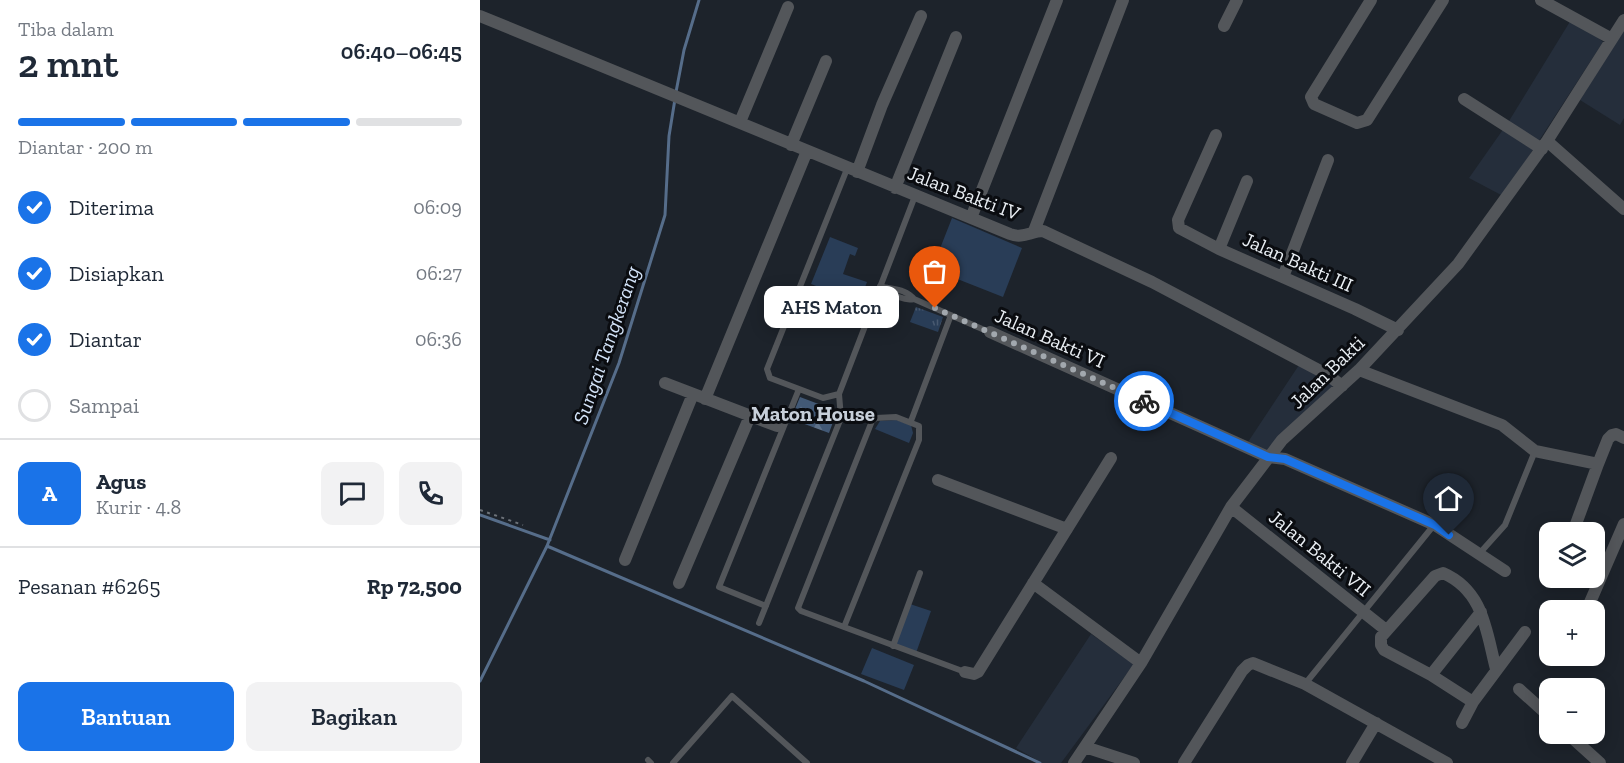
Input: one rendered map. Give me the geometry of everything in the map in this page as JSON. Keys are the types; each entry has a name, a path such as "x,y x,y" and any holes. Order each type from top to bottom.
{"street":[{"path":"971,218 1057,0"},
{"path":"1034,231 1123,0"},
{"path":"1224,26 1237,0"},
{"path":"1371,0 1311,97 1314,104 1357,123 1367,120 1443,0"},
{"path":"1541,0 1612,39"},
{"path":"740,122 788,7"},
{"name":"Jalan Bakti IV","path":"480,16 1016,236 1028,236 1034,231 1043,231 1152,282 1328,375 1342,386"},
{"path":"852,170 921,16"},
{"name":"Jalan Bakti","path":"1074,763 1141,663 1231,507 1268,457 1282,440 1359,370 1458,264 1545,145 1624,20"},
{"path":"895,188 956,37"},
{"path":"791,145 826,62"},
{"path":"1464,99 1545,145 1624,209"},
{"name":"Jalan Bakti III","path":"1216,135 1178,220 1182,231 1398,330"},
{"path":"705,399 807,152"},
{"path":"1283,278 1328,160"},
{"path":"1219,249 1246,181"},
{"name":"Jalan Bakti VI","path":"990,332 1268,457 1285,459 1435,525 1505,571"},
{"path":"1359,370 1502,425 1535,451 1598,464"},
{"path":"665,383 777,426"},
{"path":"625,560 693,394"},
{"path":"679,583 750,416"},
{"path":"1577,522 1610,437 1616,434 1624,438"},
{"path":"965,672 974,674 978,672 1111,458"},
{"path":"938,480 1067,529"},
{"name":"Jalan Bakti VII","path":"1231,507 1386,630"},
{"path":"1591,600 1624,524"},
{"path":"1473,702 1431,675 1384,650 1380,640 1386,630 1436,576 1441,573 1448,575 1468,591 1481,612 1496,669"},
{"path":"1033,583 1141,663"},
{"path":"1431,675 1481,612"},
{"path":"1462,723 1473,702 1525,632"},
{"path":"1184,763 1248,665 1258,663 1305,684 1447,763"},
{"path":"1519,689 1539,707"},
{"path":"1352,763 1376,723"},
{"path":"1579,744 1600,763"},
{"path":"1086,747 1134,763"}],"lane":[{"path":"839,394 823,398 770,378 767,369 852,170"},
{"path":"759,623 841,418 839,394 884,287 915,196"},
{"name":"Jalan Bakti VI","path":"884,287 890,293 909,300 914,299 990,332"},
{"path":"911,421 951,315"},
{"path":"766,606 719,587 799,389"},
{"path":"844,627 919,440 920,429 911,421 896,417 876,418 872,422 798,608 807,613 893,646 965,672"},
{"path":"1479,554 1505,525 1535,451"},
{"path":"1305,684 1435,525"},
{"path":"893,646 920,573"},
{"path":"673,763 732,696 807,763"}],"path":[{"path":"480,510 523,525"}],"shaded area":[{"path":"1574,15 1603,42 1503,196 1469,178 1509,121"},
{"path":"1624,29 1624,118 1620,125 1580,100"},
{"path":"1299,365 1334,385 1267,452 1248,442"},
{"path":"1091,634 1134,664 1061,763 1042,763 1016,748"}],"green space":[{"path":"952,218 1022,248 1003,297 932,269"},
{"path":"830,237 858,248 855,256 850,254 843,274 867,282 857,302 811,284"},
{"path":"916,307 943,317 938,332 910,322"},
{"path":"800,397 837,411 829,433 791,419"},
{"path":"896,420 911,425 913,433 909,443 875,429 880,421"},
{"path":"910,604 931,611 916,653 895,645"},
{"path":"872,648 914,665 904,690 861,674"}],"waterway":[{"name":"Sungai Tangkerang","path":"676,92 684,50 699,0"},
{"name":"Sungai Tangkerang","path":"480,681 547,546 619,363 665,215 669,136 675,99"},
{"path":"480,515 550,540"},
{"path":"547,546 864,681 1040,763"}],"way so far":[{"path":"935,308 1144,401"}],"place":[{"name":"AHS Maton","path":"935,308"}],"district":[{"name":"Maton House","path":"813,413"}],"route":[{"path":"1144,401 1268,457 1285,459 1435,525 1449,535"}]}
